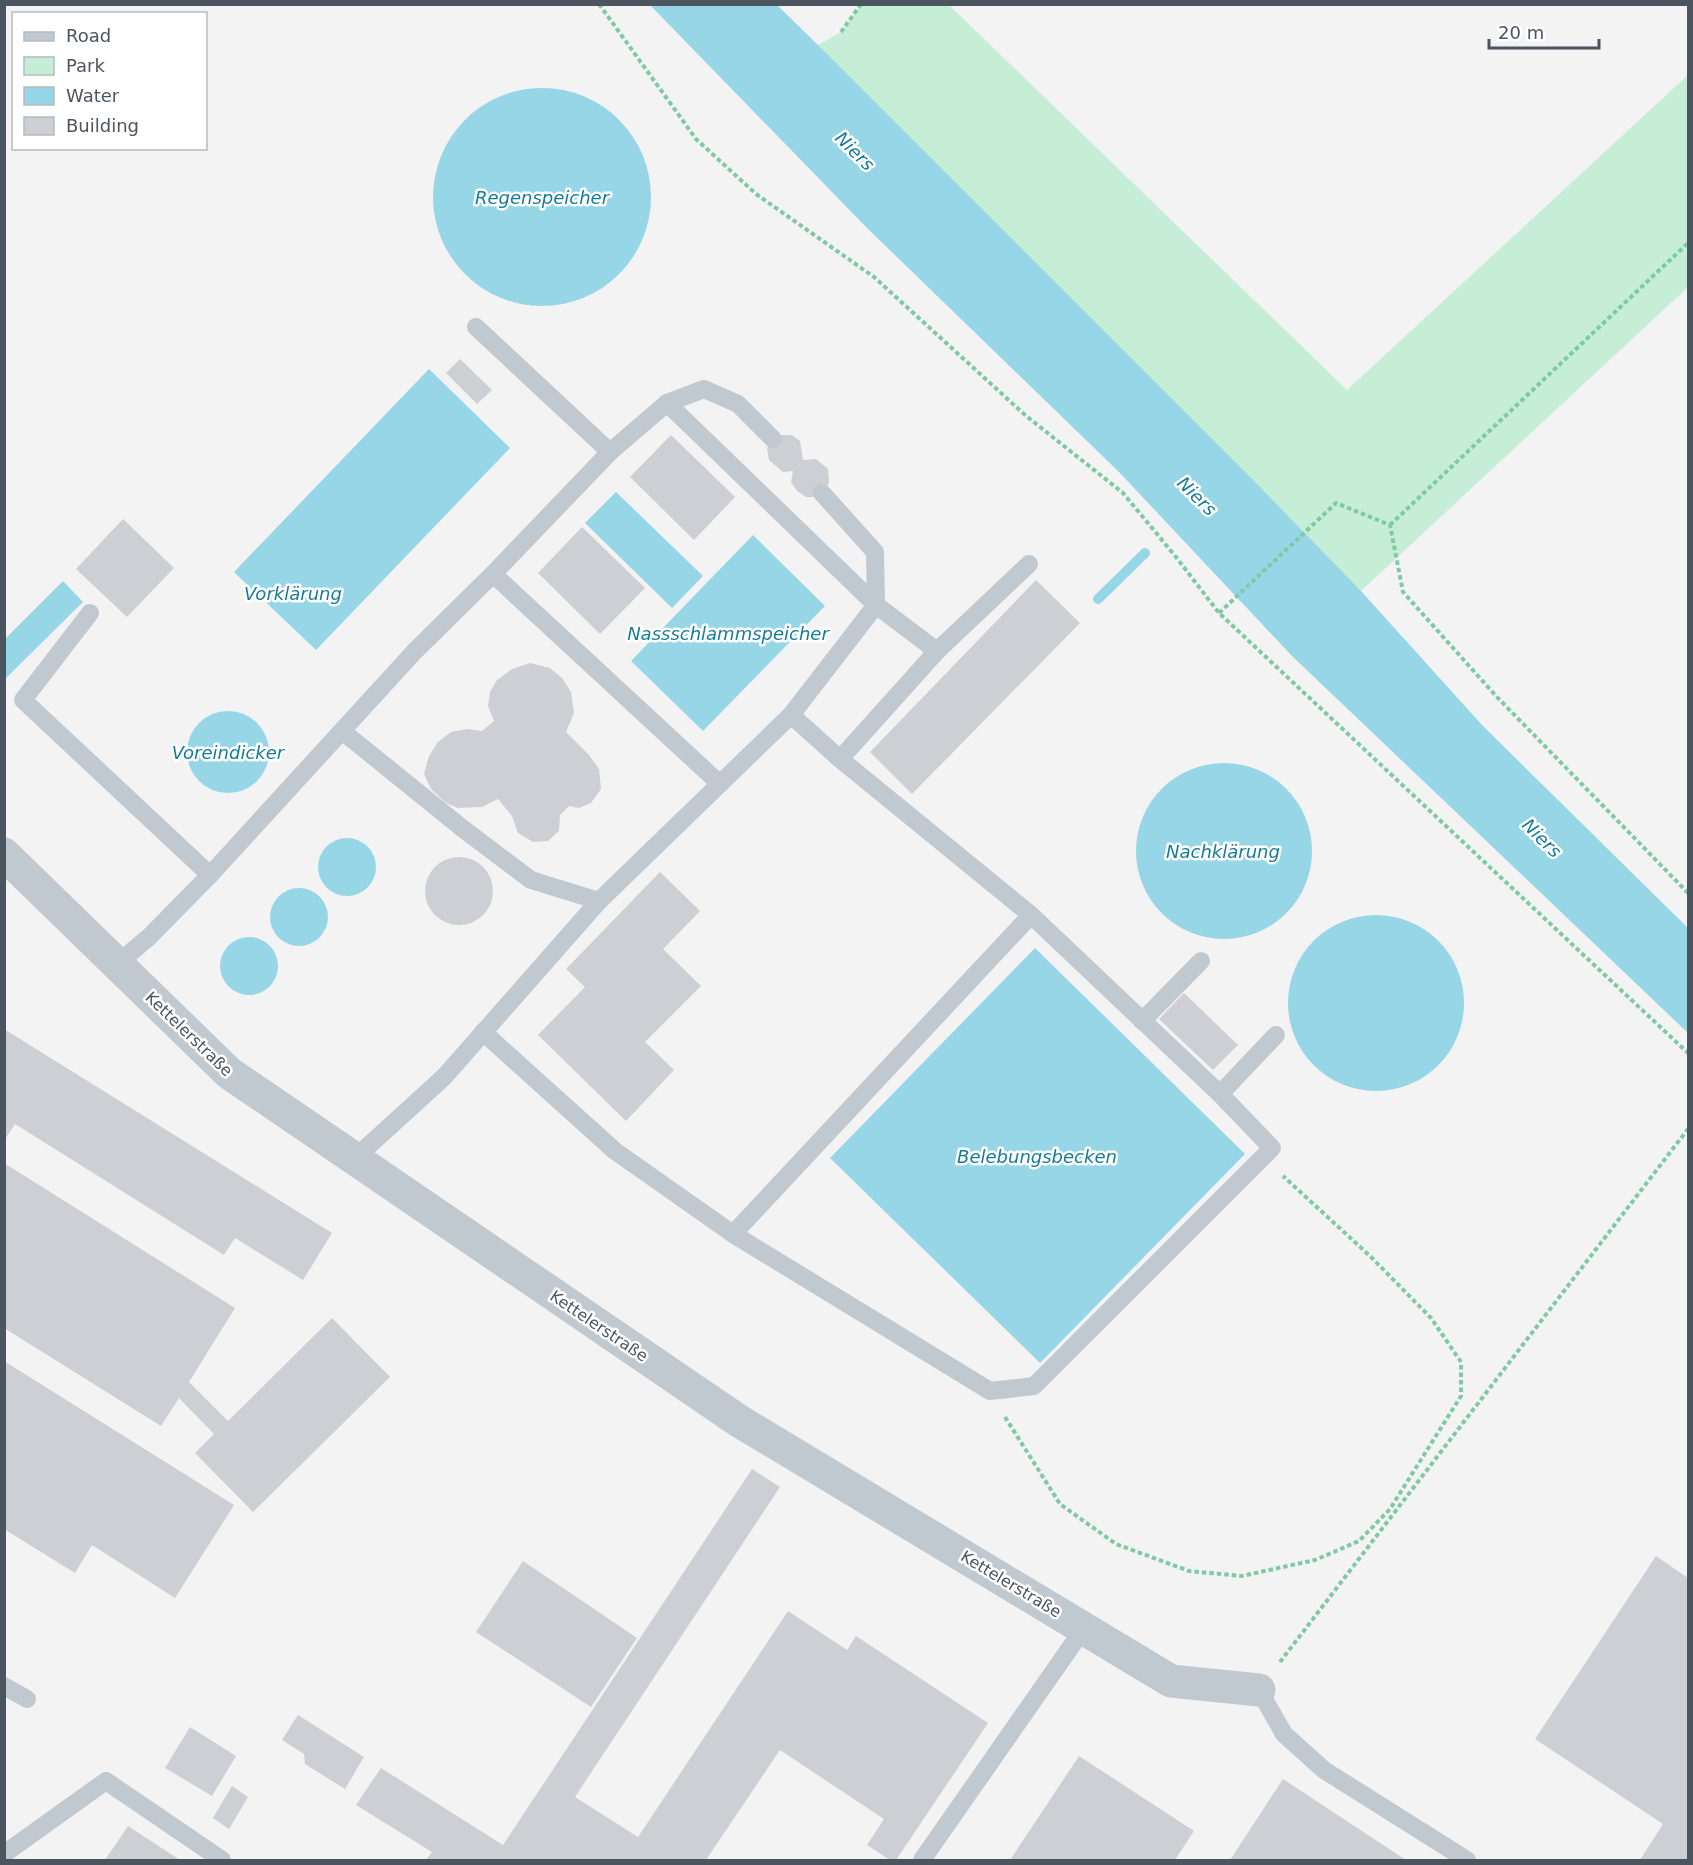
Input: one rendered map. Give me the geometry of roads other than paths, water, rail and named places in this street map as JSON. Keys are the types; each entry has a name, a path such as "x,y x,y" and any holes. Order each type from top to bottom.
{"street":[{"name":"Kettelerstraße","path":"4,854 229,1073 739,1421 1171,1681 1259,1690"}],"lane":[{"path":"476,327 610,452"},
{"path":"117,964 149,937 210,875 414,652 493,574 610,452 667,403 704,389 738,404 772,439"},
{"path":"667,403 876,605 937,651"},
{"path":"354,1159 444,1077 599,901 791,715 876,605 875,552 822,492"},
{"path":"840,759 937,651 1029,564"},
{"path":"493,574 720,783"},
{"path":"90,613 23,700 210,875"},
{"path":"483,1032 615,1151 733,1234 990,1391 1034,1386 1263,1158 1272,1148 1220,1094 1031,915 840,759 791,715"},
{"path":"342,731 462,828 531,880 599,901"},
{"path":"733,1234 1031,915"},
{"path":"1142,1021 1201,961"},
{"path":"1220,1094 1276,1035"},
{"path":"922,1860 1083,1628"},
{"path":"4,1686 27,1700"},
{"path":"1259,1690 1284,1734 1324,1770 1467,1860"},
{"path":"4,1854 106,1781 222,1860"}],"water":[{"name":"Niers","path":"650,5 777,5 818,45 1252,479 1361,591 1482,725 1688,928 1688,1033 1292,656 1119,472 866,227"},
{"name":"Regenspeicher","path":"542,88 563,90 584,96 603,106 619,120 633,136 643,155 649,176 651,197 649,218 643,239 633,258 619,274 603,288 584,298 563,304 542,306 521,304 500,298 481,288 465,274 451,258 441,239 435,218 433,197 435,176 441,155 451,136 465,120 481,106 500,96 521,90"},
{"name":"Vorklärung","path":"429,369 510,448 316,650 234,572"},
{"path":"616,492 703,576 672,608 585,523"},
{"name":"Nassschlammspeicher","path":"753,535 825,606 703,731 631,661"},
{"path":"63,581 83,602 5,679 5,639"},
{"name":"Voreindicker","path":"228,711 244,714 257,723 266,736 269,752 266,768 257,781 244,790 228,793 212,790 199,781 190,768 187,752 190,736 199,723 212,714"},
{"name":"Nachklärung","path":"1224,763 1241,764 1258,769 1286,789 1306,817 1311,834 1311,868 1306,885 1286,913 1258,933 1241,938 1224,939 1207,938 1190,933 1162,913 1142,885 1137,868 1136,851 1137,834 1142,817 1162,789 1190,769 1207,764"},
{"path":"341,838 353,838 368,846 376,861 376,873 368,888 353,896 341,896 326,888 318,873 318,861 326,846"},
{"path":"293,888 305,888 320,896 328,911 328,923 320,938 305,946 293,946 278,938 270,923 270,911 278,896"},
{"path":"1376,915 1410,922 1425,930 1438,941 1449,954 1457,969 1464,1003 1457,1037 1449,1052 1438,1065 1425,1076 1410,1084 1376,1091 1342,1084 1327,1076 1314,1065 1303,1052 1295,1037 1288,1003 1295,969 1303,954 1314,941 1327,930 1342,922"},
{"path":"243,937 255,937 270,945 278,960 278,972 270,987 255,995 243,995 228,987 220,972 220,960 228,945"},
{"name":"Belebungsbecken","path":"1035,948 1245,1154 1040,1363 830,1158"}],"waterway":[{"path":"1098,599 1145,553"}]}
